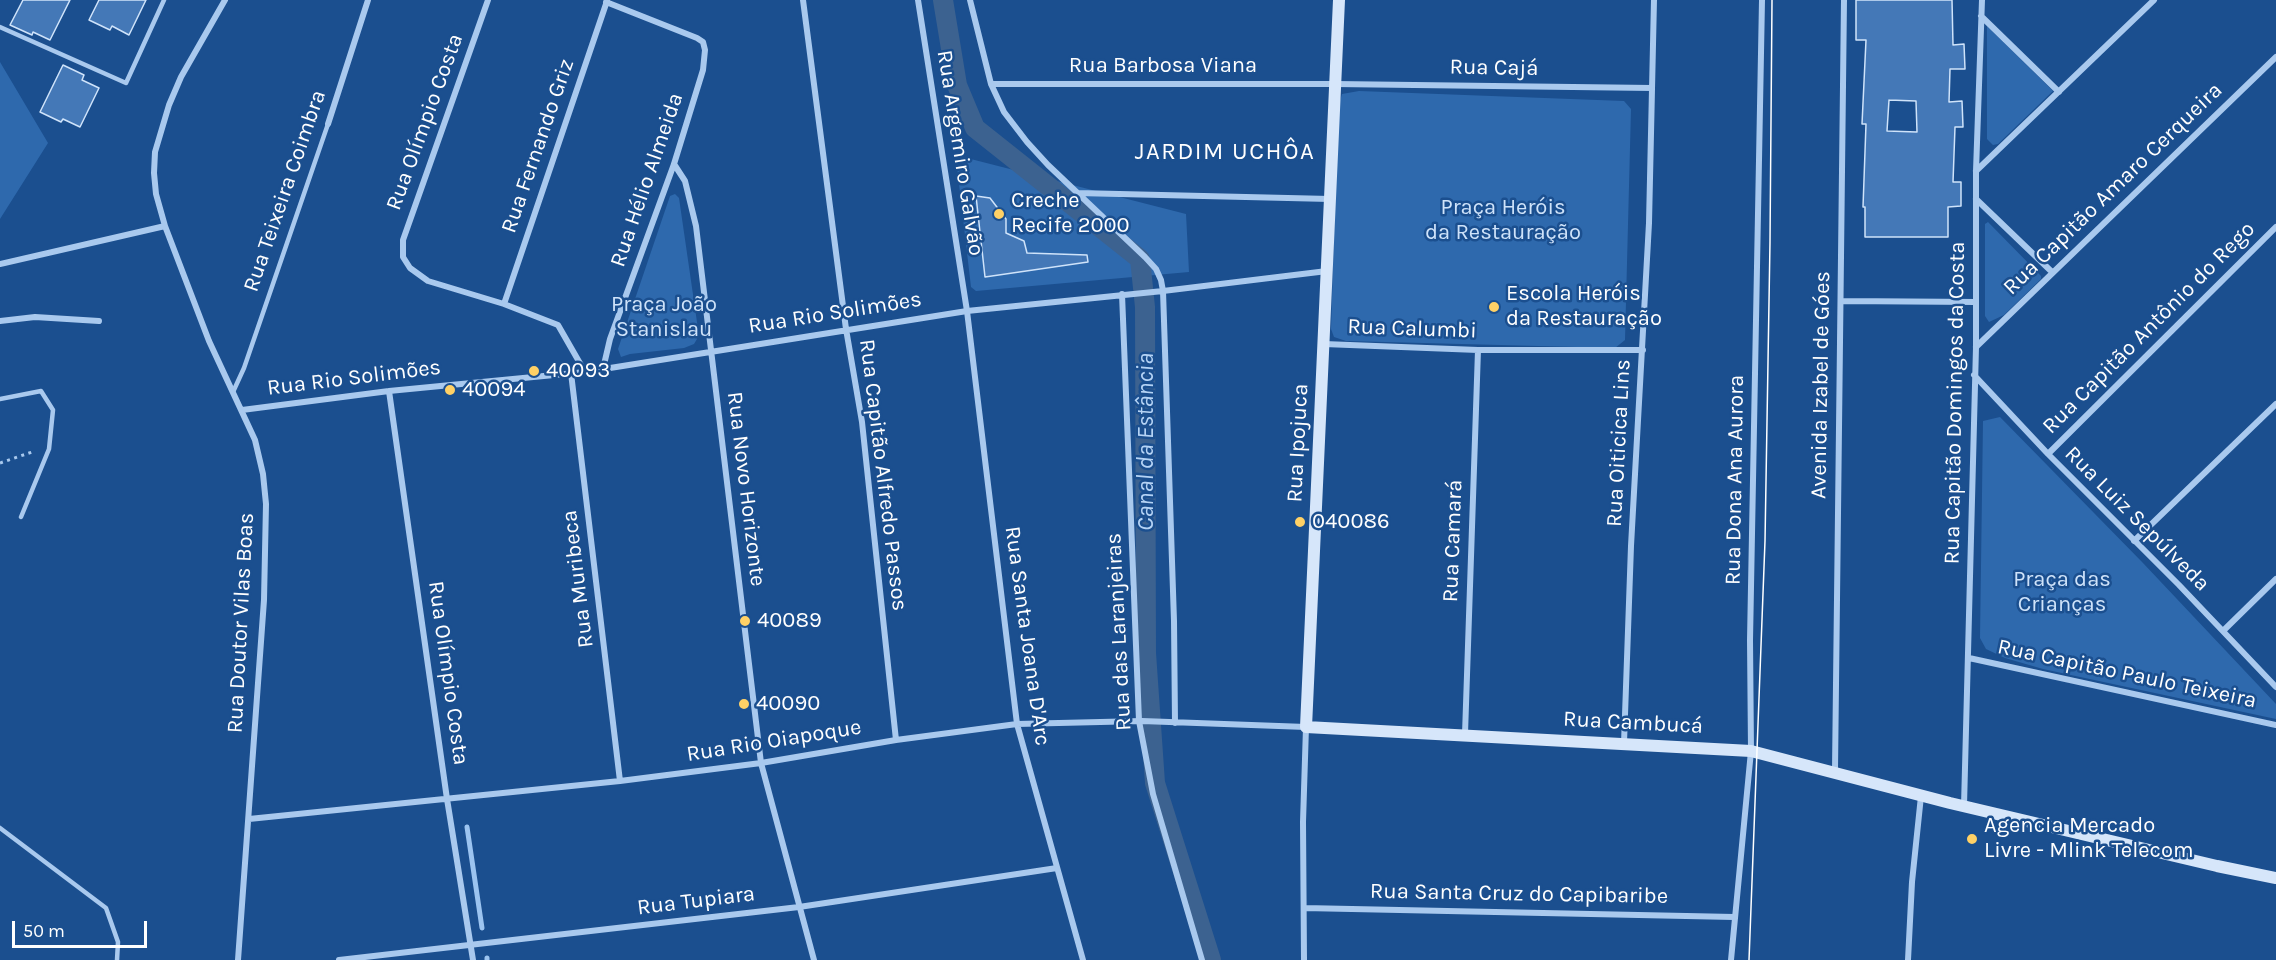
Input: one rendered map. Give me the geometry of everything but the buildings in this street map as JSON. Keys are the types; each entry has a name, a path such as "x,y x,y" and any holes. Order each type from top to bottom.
{"main road":[{"name":"Rua Ipojuca","path":"1306,727 1339,0"},
{"name":"Rua Cambucá","path":"1306,727 1751,751 1835,771 1950,803 2117,841 2217,867 2276,878"}],"street":[{"name":"Rua Doutor Vilas Boas","path":"225,0 181,77 159,137 155,152 154,173 156,194 165,226 209,341 243,410 257,447 266,504 264,600 238,960"},
{"name":"Rua Teixeira Coimbra","path":"328,124 368,0"},
{"name":"Rua Olímpio Costa","path":"488,0 403,240 403,257 410,268 428,281 504,304"},
{"name":"Rua Capitão Alfredo Passos","path":"803,0 846,329 861,422 896,740"},
{"name":"Rua Argemiro Galvão","path":"918,0 967,311"},
{"name":"Rua Argemiro Galvão","path":"969,0 991,84 1004,112 1027,142 1076,193 1156,269 1163,291"},
{"name":"Rua Oiticica Lins","path":"1624,743 1631,546 1649,222 1654,0"},
{"name":"Rua Dona Ana Aurora","path":"1731,960 1751,751 1750,640 1762,0"},
{"name":"Avenida Izabel de Góes","path":"1835,771 1844,0"},
{"name":"Rua Capitão Domingos da Costa","path":"1964,806 1976,347 1976,171 1982,0"},
{"path":"1976,171 2154,0"},
{"name":"Rua Hélio Almeida","path":"603,369 610,339 674,164 703,70 705,50 703,42 697,38 607,1"},
{"name":"Rua Fernando Griz","path":"504,304 607,1"},
{"path":"1981,16 2059,92"},
{"name":"Rua Capitão Amaro Cerqueira","path":"1976,347 2276,57"},
{"name":"Rua Barbosa Viana","path":"991,84 1335,84"},
{"name":"Rua Cajá","path":"1335,84 1652,88"},
{"name":"Rua Novo Horizonte","path":"674,164 685,181 692,208 761,763 814,960"},
{"path":"1076,193 1331,199"},
{"path":"1976,199 2052,272"},
{"path":"0,264 165,226"},
{"name":"Rua Capitão Antônio do Rego","path":"2048,454 2276,228"},
{"name":"Rua Rio Solimões","path":"243,410 389,391 585,372 967,311 1327,271"},
{"path":"1163,291 1174,621 1172,723"},
{"name":"Rua das Laranjeiras","path":"1126,294 1141,722 1153,794 1202,960"},
{"path":"1842,302 1976,302"},
{"path":"504,304 558,325 585,372"},
{"name":"Rua Santa Joana D'Arc","path":"967,311 1017,724 1083,960"},
{"path":"0,321 35,317 99,321"},
{"name":"Rua Calumbi","path":"1324,344 1478,350 1643,350"},
{"name":"Rua Camará","path":"1465,734 1478,350"},
{"name":"Rua Muribeca","path":"571,373 620,781"},
{"name":"Rua Luiz Sepúlveda","path":"1974,375 2276,687"},
{"name":"Rua Olímpio Costa","path":"389,391 447,799 473,960"},
{"path":"2134,541 2276,404"},
{"path":"2223,631 2276,579"},
{"name":"Rua Capitão Paulo Teixeira","path":"1969,658 2276,725"},
{"name":"Rua Rio Oiapoque","path":"249,819 620,781 761,763 896,740 1017,724 1141,722 1306,727"},
{"name":"Rua Ipojuca","path":"1304,960 1303,822 1306,727"},
{"path":"1908,960 1912,882 1921,795"},
{"name":"Rua Tupiara","path":"339,960 799,907 1057,868"},
{"name":"Rua Santa Cruz do Capibaribe","path":"1304,908 1734,917"}],"lane":[{"path":"0,27 126,83 164,0"},
{"name":"Rua Teixeira Coimbra","path":"233,392 244,368 328,124"},
{"path":"0,399 41,391 53,410 49,449 21,517"},
{"path":"0,828 106,908 118,942 117,960"}],"path":[{"path":"0,463 34,451 49,449"}],"green space":[{"path":"1987,26 2053,91 1998,144 1993,145 1987,139"},
{"path":"0,62 48,143 0,219"},
{"name":"Praça Heróis da Restauração","path":"1359,91 1624,101 1631,109 1625,340 1615,348 1346,341 1334,337 1331,329 1338,107 1342,94"},
{"path":"959,156 1186,214 1189,272 976,291 971,287 956,158"},
{"name":"Praça João Stanislau","path":"675,194 679,198 698,329 697,339 694,344 684,348 621,357 618,349 670,196"},
{"path":"1988,222 2041,276 2041,279 2004,315 1989,322 1985,316 1985,224"},
{"name":"Praça das Crianças","path":"2000,417 2143,563 2276,704 2276,719 2043,669 2005,658 1986,649 1980,638 1983,421"}],"waterway":[{"name":"Canal da Estância","path":"943,0 957,85 975,128 1140,259 1145,307 1146,653 1155,783 1211,960"},
{"path":"467,827 482,928"}],"tram line":[{"path":"1749,960 1765,541 1772,0"}],"place":[{"name":"Creche Recife 2000","path":"999,214"},
{"name":"Escola Heróis da Restauração","path":"1494,307"},
{"name":"40093","path":"534,371"},
{"name":"40094","path":"450,390"},
{"name":"040086","path":"1300,522"},
{"name":"40089","path":"745,621"},
{"name":"40090","path":"744,704"},
{"name":"Agencia Mercado Livre - Mlink Telecom","path":"1972,839"}],"district":[{"name":"JARDIM UCHÔA","path":"1225,152"}]}
